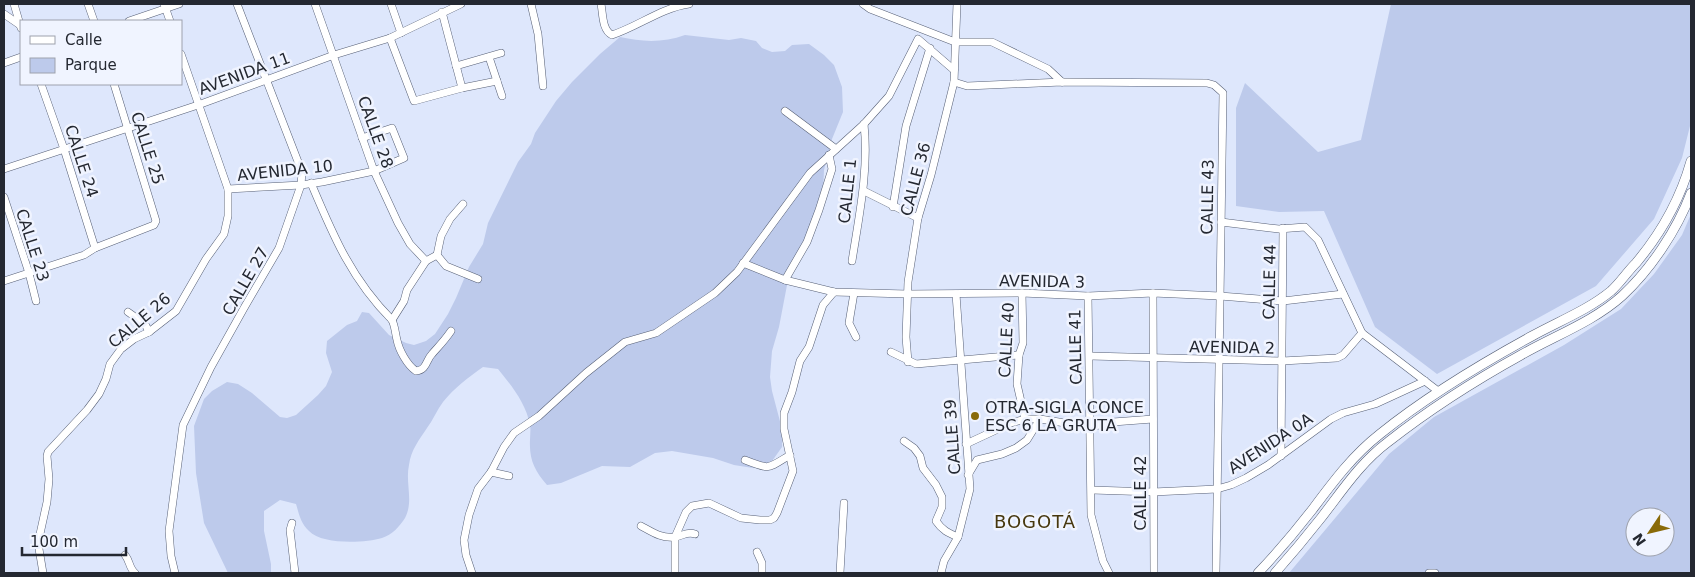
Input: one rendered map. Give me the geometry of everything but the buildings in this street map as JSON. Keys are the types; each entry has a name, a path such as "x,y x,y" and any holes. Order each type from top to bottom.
{"main road":[{"path":"1258,573 1291,536 1351,460 1386,429 1438,391 1610,292 1642,256 1668,219 1681,192 1691,161"},
{"path":"1275,573 1305,539 1354,474 1386,444 1422,415 1521,355 1598,314 1622,295 1636,280 1671,234 1682,216 1691,193"}],"street":[{"path":"14,4 20,23"},
{"path":"88,4 94,20"},
{"path":"131,20 165,6 179,4"},
{"name":"CALLE 27","path":"175,573 171,556 169,531 183,426 211,367 279,248 301,185 302,172 237,4"},
{"name":"CALLE 28","path":"315,4 374,171 410,244 426,261"},
{"path":"391,4 401,33"},
{"name":"AVENIDA 11","path":"4,169 198,105 267,78 334,55 390,38 461,4"},
{"path":"531,4 538,34 543,86"},
{"path":"601,4 604,26 607,32 612,35 631,28 656,14 689,4"},
{"path":"863,4 870,9 956,42 992,42 1048,69 1062,82"},
{"name":"CALLE 36","path":"908,362 906,337 907,294 918,218 931,175 954,82 957,4"},
{"path":"165,6 170,20"},
{"path":"442,12 462,88"},
{"path":"4,14 20,25"},
{"path":"472,573 466,555 464,540 469,515 478,489 514,434 546,410 586,373 625,342 656,333 715,292 737,272 810,173 864,124 889,96 922,29"},
{"path":"390,38 414,101 497,81"},
{"path":"918,39 954,70"},
{"path":"893,207 906,126 930,48"},
{"path":"456,66 501,54"},
{"path":"4,62 20,57"},
{"name":"CALLE 26","path":"43,573 38,544 47,502 49,479 48,452 87,410 99,394 110,364 121,349 134,339 149,332 178,308 206,259 224,234 228,216 228,189 182,57"},
{"path":"489,57 502,96"},
{"name":"CALLE 43","path":"954,82 967,86 1062,82 1207,83 1222,93 1216,573"},
{"name":"CALLE 24","path":"41,85 64,149 95,248"},
{"name":"CALLE 25","path":"95,248 150,228 156,221 114,85"},
{"path":"785,112 836,149"},
{"name":"CALLE 1","path":"852,261 864,191 864,124"},
{"name":"AVENIDA 10","path":"228,189 301,185 374,171 402,160 403,154 392,128 362,138"},
{"path":"785,280 808,242 832,169 829,155"},
{"path":"311,183 345,259 361,284 392,320 397,341 409,364 416,370 422,370 431,355 444,343 451,331"},
{"path":"864,191 918,218"},
{"name":"CALLE 23","path":"4,197 29,273 36,301"},
{"path":"392,320 404,301 407,290 426,261 436,255 441,236 450,219 463,204"},
{"path":"1221,222 1283,228 1305,227 1318,240 1362,333 1438,391"},
{"name":"CALLE 44","path":"1281,456 1283,228"},
{"path":"4,281 84,255 95,248"},
{"path":"436,255 446,266 478,279"},
{"name":"AVENIDA 3","path":"743,263 785,280 834,292 907,294 1022,292 1088,296 1153,293 1283,301 1344,294"},
{"path":"675,573 676,537 686,512 692,506 708,503 741,518 770,520 774,518 793,471 784,429 784,413 800,361 809,347 823,305 834,292"},
{"name":"CALLE 40","path":"1022,292 1023,344 1019,355 1017,384 1025,419"},
{"path":"854,293 849,323 856,337"},
{"name":"CALLE 42","path":"1153,293 1154,573"},
{"name":"CALLE 39","path":"942,573 944,562 958,537 970,489 956,294"},
{"name":"CALLE 41","path":"1088,296 1091,514 1103,561 1109,573"},
{"path":"128,312 145,324 149,332"},
{"name":"AVENIDA 2","path":"1090,356 1282,362 1337,358 1343,355 1362,333"},
{"path":"891,352 908,362 916,364 962,362 1019,355"},
{"name":"AVENIDA 0A","path":"1092,490 1154,492 1217,489 1246,478 1281,456 1331,419 1343,413 1375,404 1425,381"},
{"path":"968,476 977,460 1002,454 1016,448 1027,440 1040,418"},
{"path":"966,444 1011,422 1025,419 1040,418 1090,426 1153,419"},
{"path":"904,441 914,448 920,456 923,468 936,485 942,497 942,507 936,520 941,528 958,537"},
{"path":"744,460 765,468 790,455"},
{"path":"490,472 508,476"},
{"path":"840,573 844,503"},
{"path":"292,523 290,530 295,573"},
{"path":"641,526 657,535 676,537 688,533 695,534"},
{"path":"757,552 762,563 762,573"},
{"path":"125,555 128,558 131,569 135,573"},
{"path":"1429,573 1435,573"}],"green space":[{"path":"1391,4 1691,4 1691,122 1682,158 1654,219 1596,286 1437,374 1375,327 1324,211 1279,212 1236,206 1236,108 1245,83 1318,152 1361,140"},
{"path":"685,35 729,40 741,38 756,41 762,48 772,52 785,51 792,45 809,44 834,65 842,87 843,112 832,139 824,170 823,193 788,280 779,327 772,351 770,377 782,429 782,447 770,464 753,468 734,465 713,458 672,451 655,453 630,467 602,466 561,483 547,485 536,470 532,459 530,425 522,402 498,369 483,367 447,397 416,445 408,472 408,512 398,527 386,537 344,542 315,536 304,525 296,504 280,500 264,511 264,531 271,573 228,573 204,523 196,473 194,426 204,399 212,391 227,382 238,384 252,393 280,417 287,418 296,415 326,386 332,372 326,353 327,341 347,325 357,321 362,312 369,313 389,335 406,343 414,345 426,341 435,334 448,314 469,267 483,244 488,223 518,162 531,144 535,133 556,101 572,82 620,37 652,41"},
{"path":"1691,214 1691,573 1289,573 1389,454 1434,417 1564,345 1621,309 1654,274 1682,235"}],"place":[{"name":"OTRA-SIGLA CONCE ESC 6 LA GRUTA","path":"975,416"}],"district":[{"name":"BOGOTÁ","path":"1035,522"}]}
